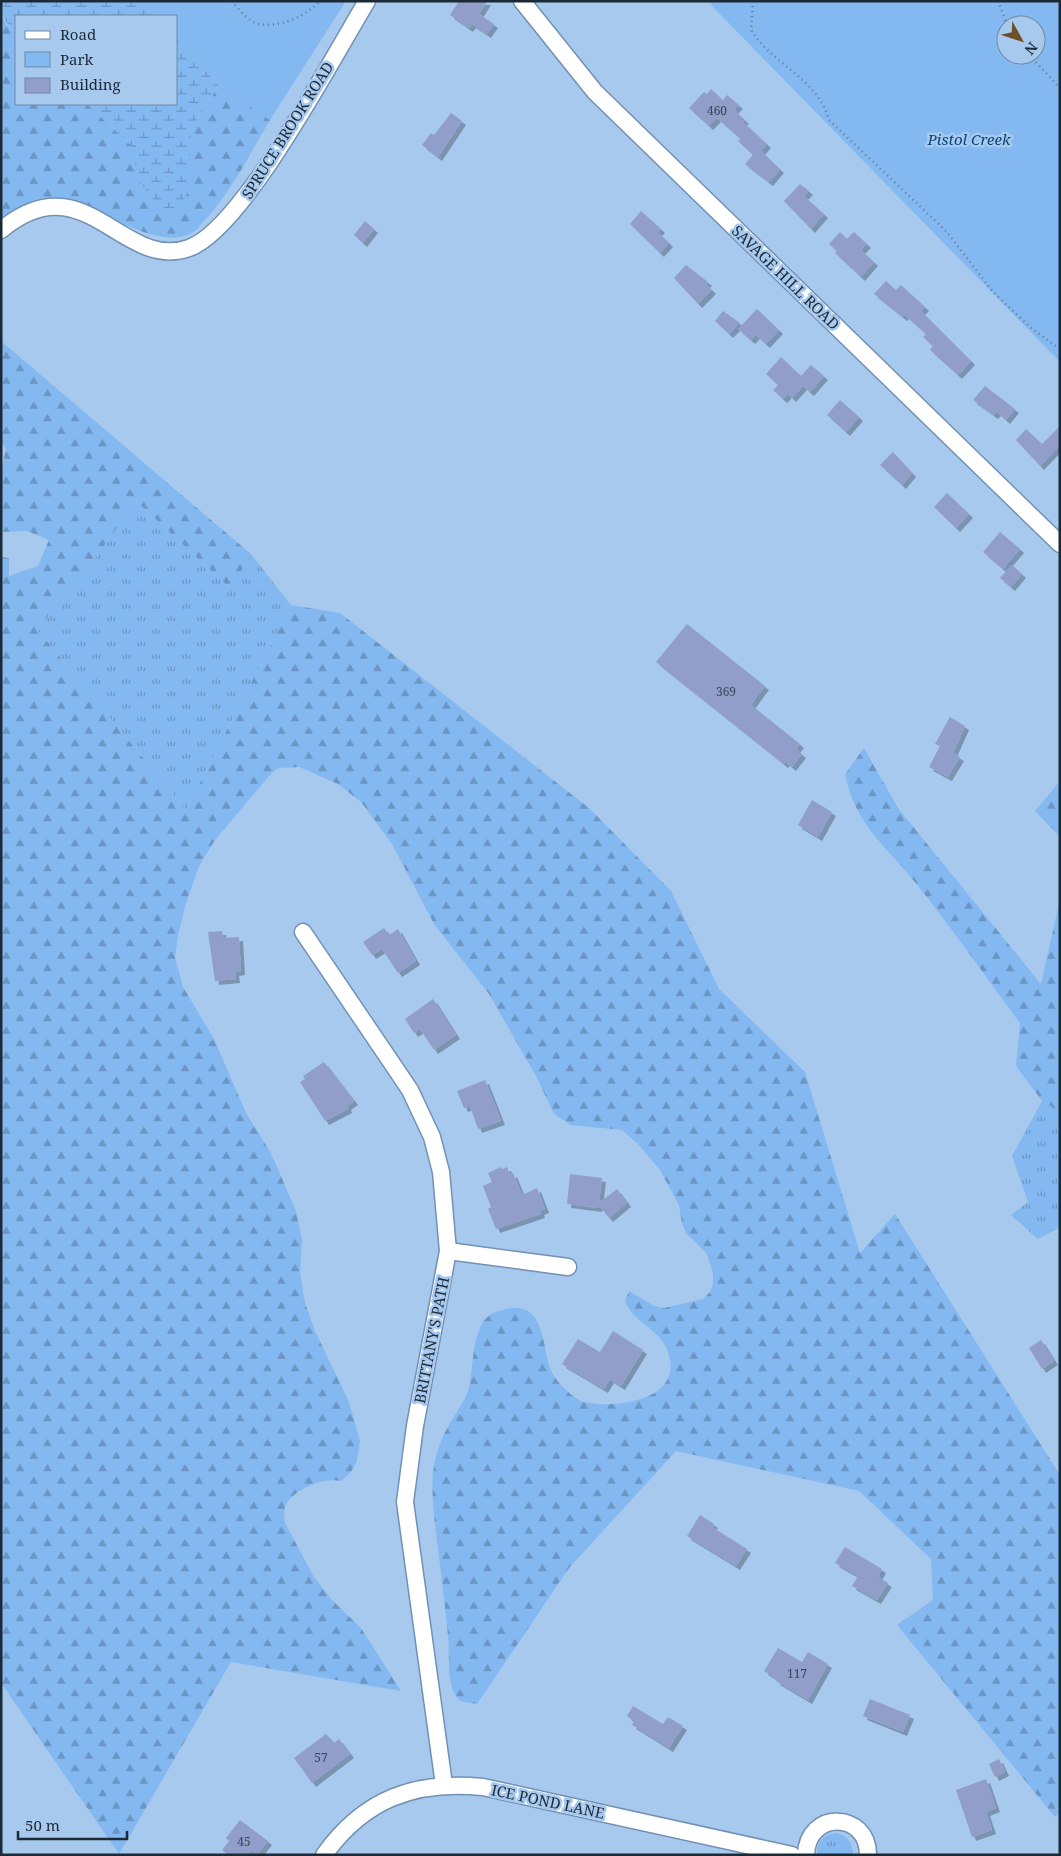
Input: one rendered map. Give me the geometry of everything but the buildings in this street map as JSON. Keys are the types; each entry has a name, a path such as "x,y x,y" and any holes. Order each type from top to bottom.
{"street":[{"name":"SPRUCE BROOK ROAD","path":"1,230 13,220 32,210 49,206 83,213 149,247 161,251 176,252 190,248 203,241 222,225 256,182 367,1"},
{"name":"SAVAGE HILL ROAD","path":"522,1 595,92 1060,544"},
{"name":"BRITTANY'S PATH","path":"303,932 410,1090 432,1136 442,1172 448,1251 415,1426 405,1502 444,1785"},
{"path":"448,1251 568,1267"},
{"name":"ICE POND LANE","path":"324,1855 352,1822 375,1806 400,1793 444,1785 483,1787 792,1855"},
{"path":"806,1855 809,1838 816,1829 824,1824 835,1821 845,1822 862,1834 867,1843 868,1855"}],"path":[{"path":"232,1 240,12 257,24 272,24 296,18 312,10 320,1"},
{"path":"754,1 751,30 760,42 821,98 829,120 947,232 993,292 1031,328 1060,349"},
{"path":"998,1 1003,15"},
{"path":"1038,65 1060,88"}],"green space":[{"path":"1,1 143,1 155,15 15,15 15,31 4,19"},
{"path":"143,1 346,1 270,120 219,85 178,40 178,15 155,15"},
{"name":"Pistol Creek","path":"710,1 1060,1 1060,362 713,7"},
{"path":"1,15 7,25 15,31 15,105 88,105 131,145 191,129 219,85 270,120 231,186 213,211 192,233 176,238 157,236 60,198 37,199 1,217"},
{"path":"178,40 219,85 191,129 189,190 172,222 138,180 131,145 88,105 178,105"},
{"path":"1,341 251,554 231,589 136,501 71,592 36,628 186,810 291,605 340,613 589,808 671,891 719,989 805,1072 860,1253 895,1214 1060,1475 1060,1812 1055,1817 897,1625 933,1600 931,1559 859,1491 676,1451 569,1568 477,1704 460,1701 455,1695 450,1682 448,1636 433,1505 433,1471 436,1455 443,1437 469,1388 474,1348 480,1328 493,1313 512,1308 522,1309 536,1319 543,1337 549,1365 557,1381 576,1398 581,1401 599,1404 624,1403 637,1400 649,1396 660,1389 667,1380 671,1369 666,1346 629,1309 625,1301 629,1291 654,1306 664,1308 703,1299 710,1292 713,1283 713,1273 707,1254 686,1233 682,1224 679,1205 660,1170 638,1144 622,1130 571,1125 554,1114 536,1076 489,994 434,924 392,844 361,802 338,784 299,767 278,768 215,840 199,866 185,906 175,957 183,987 214,1039 246,1113 271,1153 296,1211 302,1240 300,1272 305,1303 315,1331 349,1402 360,1441 357,1461 351,1472 341,1481 319,1482 297,1493 286,1505 284,1513 285,1523 314,1577 332,1600 361,1628 401,1691 231,1662 119,1854 1,1683 1,557 9,558 9,576 38,566 49,540 27,531 1,532 1,471 6,449 1,441"},
{"path":"136,501 230,588 251,554 291,605 186,810 36,628 71,592"},
{"path":"864,748 898,808 1041,984 1060,899 1060,1112 1042,1101 1016,1066 1020,1023 928,898 872,832 856,807 845,774"},
{"path":"1060,781 1060,837 1035,811"},
{"path":"1042,1101 1060,1112 1060,1227 1038,1239 1011,1215 1028,1202 1012,1156"},
{"path":"836,1833 844,1836 849,1841 853,1855 817,1855 821,1840 827,1835"}]}
